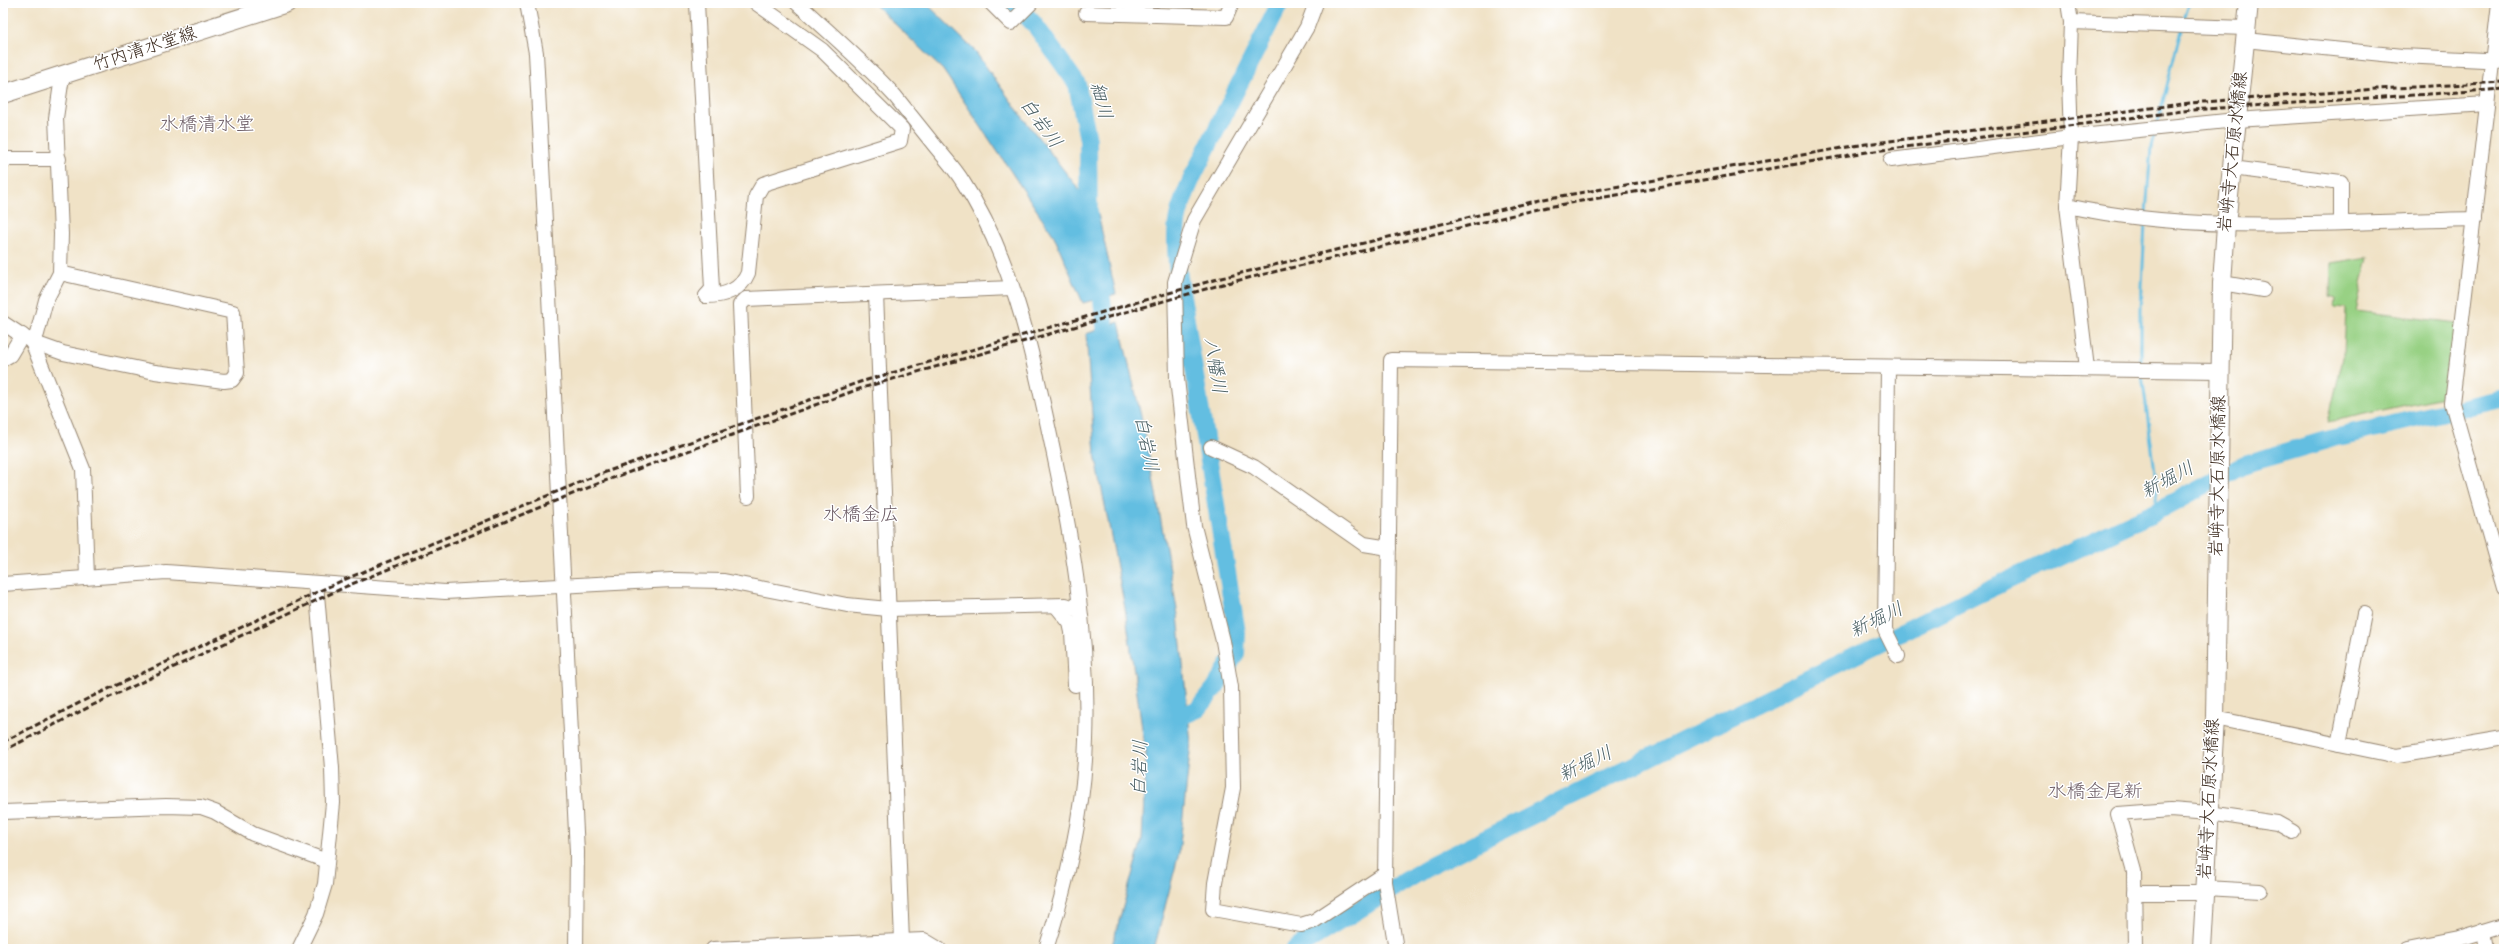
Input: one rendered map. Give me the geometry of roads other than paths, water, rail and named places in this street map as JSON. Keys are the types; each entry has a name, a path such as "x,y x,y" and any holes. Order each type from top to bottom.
{"main road":[{"name":"竹内清水堂線","path":"3,94 287,3"},
{"name":"岩峅寺大石原水橋線","path":"2202,949 2215,718 2222,283 2236,120 2249,3"}],"street":[{"path":"528,3 536,53 577,852 576,949"},
{"path":"697,3 712,289 706,296 727,294 744,282 748,273 756,196 763,184 900,141 902,129 822,50 756,3"},
{"path":"797,3 894,96 962,180 982,215 1012,288 1040,387 1063,494 1080,611 1086,739 1082,795 1056,915 1046,949"},
{"path":"991,3 1010,23 1031,3"},
{"path":"1086,12 1226,17 1232,3"},
{"path":"1316,3 1307,28 1194,220 1175,282 1176,379 1194,526 1223,641 1231,687 1233,788 1215,882 1213,910 1301,925 1314,921 1385,878"},
{"path":"2068,3 2071,22 2069,80 2071,137 2067,206 2087,368"},
{"path":"2499,3 2498,60 2487,104 2452,403 2504,588"},
{"path":"2071,22 2246,34 2402,56 2498,60"},
{"path":"3,359 10,355 27,338 37,334 46,300 60,273 59,158 56,118 62,76"},
{"path":"1891,160 2071,137 2236,120 2487,104"},
{"path":"3,159 59,158"},
{"path":"2232,168 2341,182 2341,222"},
{"path":"2067,206 2113,216 2157,221 2226,225 2474,219"},
{"path":"3,323 27,338 63,353 155,372 224,381 232,380 237,373 234,312 60,273"},
{"path":"2222,283 2263,290"},
{"path":"748,496 740,305 746,299 1012,288"},
{"path":"876,294 902,941"},
{"path":"27,338 83,469 86,577"},
{"path":"1396,949 1385,878 1391,360 1888,368 2221,370"},
{"path":"1888,368 1885,630 1898,656"},
{"path":"1211,447 1254,467 1364,544 1389,548"},
{"path":"3,584 166,572 445,592 563,587 672,580 724,581 847,605 888,609 1066,605 1080,611"},
{"path":"299,949 325,884 333,804 332,768 316,583"},
{"path":"1036,949 1055,880 1077,769 1072,632 1070,623 1057,606"},
{"path":"2339,744 2364,614"},
{"path":"2215,718 2397,756 2504,738"},
{"path":"3,812 166,806 201,807 215,812 254,834 327,861"},
{"path":"2135,949 2134,871 2118,814 2171,810 2209,813 2277,823 2293,832"},
{"path":"2134,893 2260,890"},
{"path":"2407,949 2458,939 2504,925"},
{"path":"2482,931 2486,949"},
{"path":"713,949 924,940 939,949"}],"water":[{"path":"873,3 926,3 974,50 1024,119 1098,214 1116,294 1083,303 1054,236 943,70"},
{"path":"1119,322 1145,433 1178,615 1191,743 1179,853 1154,949 1111,949 1142,840 1146,757 1125,608 1095,454 1086,334"}],"waterway":[{"name":"細川","path":"1014,3 1035,25 1077,84 1088,140 1089,228"},
{"name":"八幡川","path":"1166,723 1198,709 1215,688 1236,653 1237,633 1177,265 1176,228 1183,200 1193,176 1280,3"},
{"path":"2183,22 2189,3"},
{"path":"2157,125 2181,30"},
{"path":"2146,214 2151,147 2155,132"},
{"path":"2141,366 2141,309 2145,222"},
{"name":"白岩川","path":"1099,274 1108,352"},
{"path":"2142,374 2157,488 2155,512"},
{"name":"新堀川","path":"1295,949 1428,867 1983,592 2155,512 2242,465 2330,439 2504,398"}],"railway":[{"path":"3,742 89,698 341,581 600,474 860,382 1221,278 1544,199 1866,144 2190,103 2377,89 2504,82"},
{"path":"3,751 93,705 347,586 602,482 862,388 1223,284 1547,207 1867,152 2191,110 2504,89"}],"district":[{"name":"水橋清水堂","path":"207,125"},
{"name":"水橋金広","path":"861,515"},
{"name":"水橋金尾新","path":"2095,792"}]}
